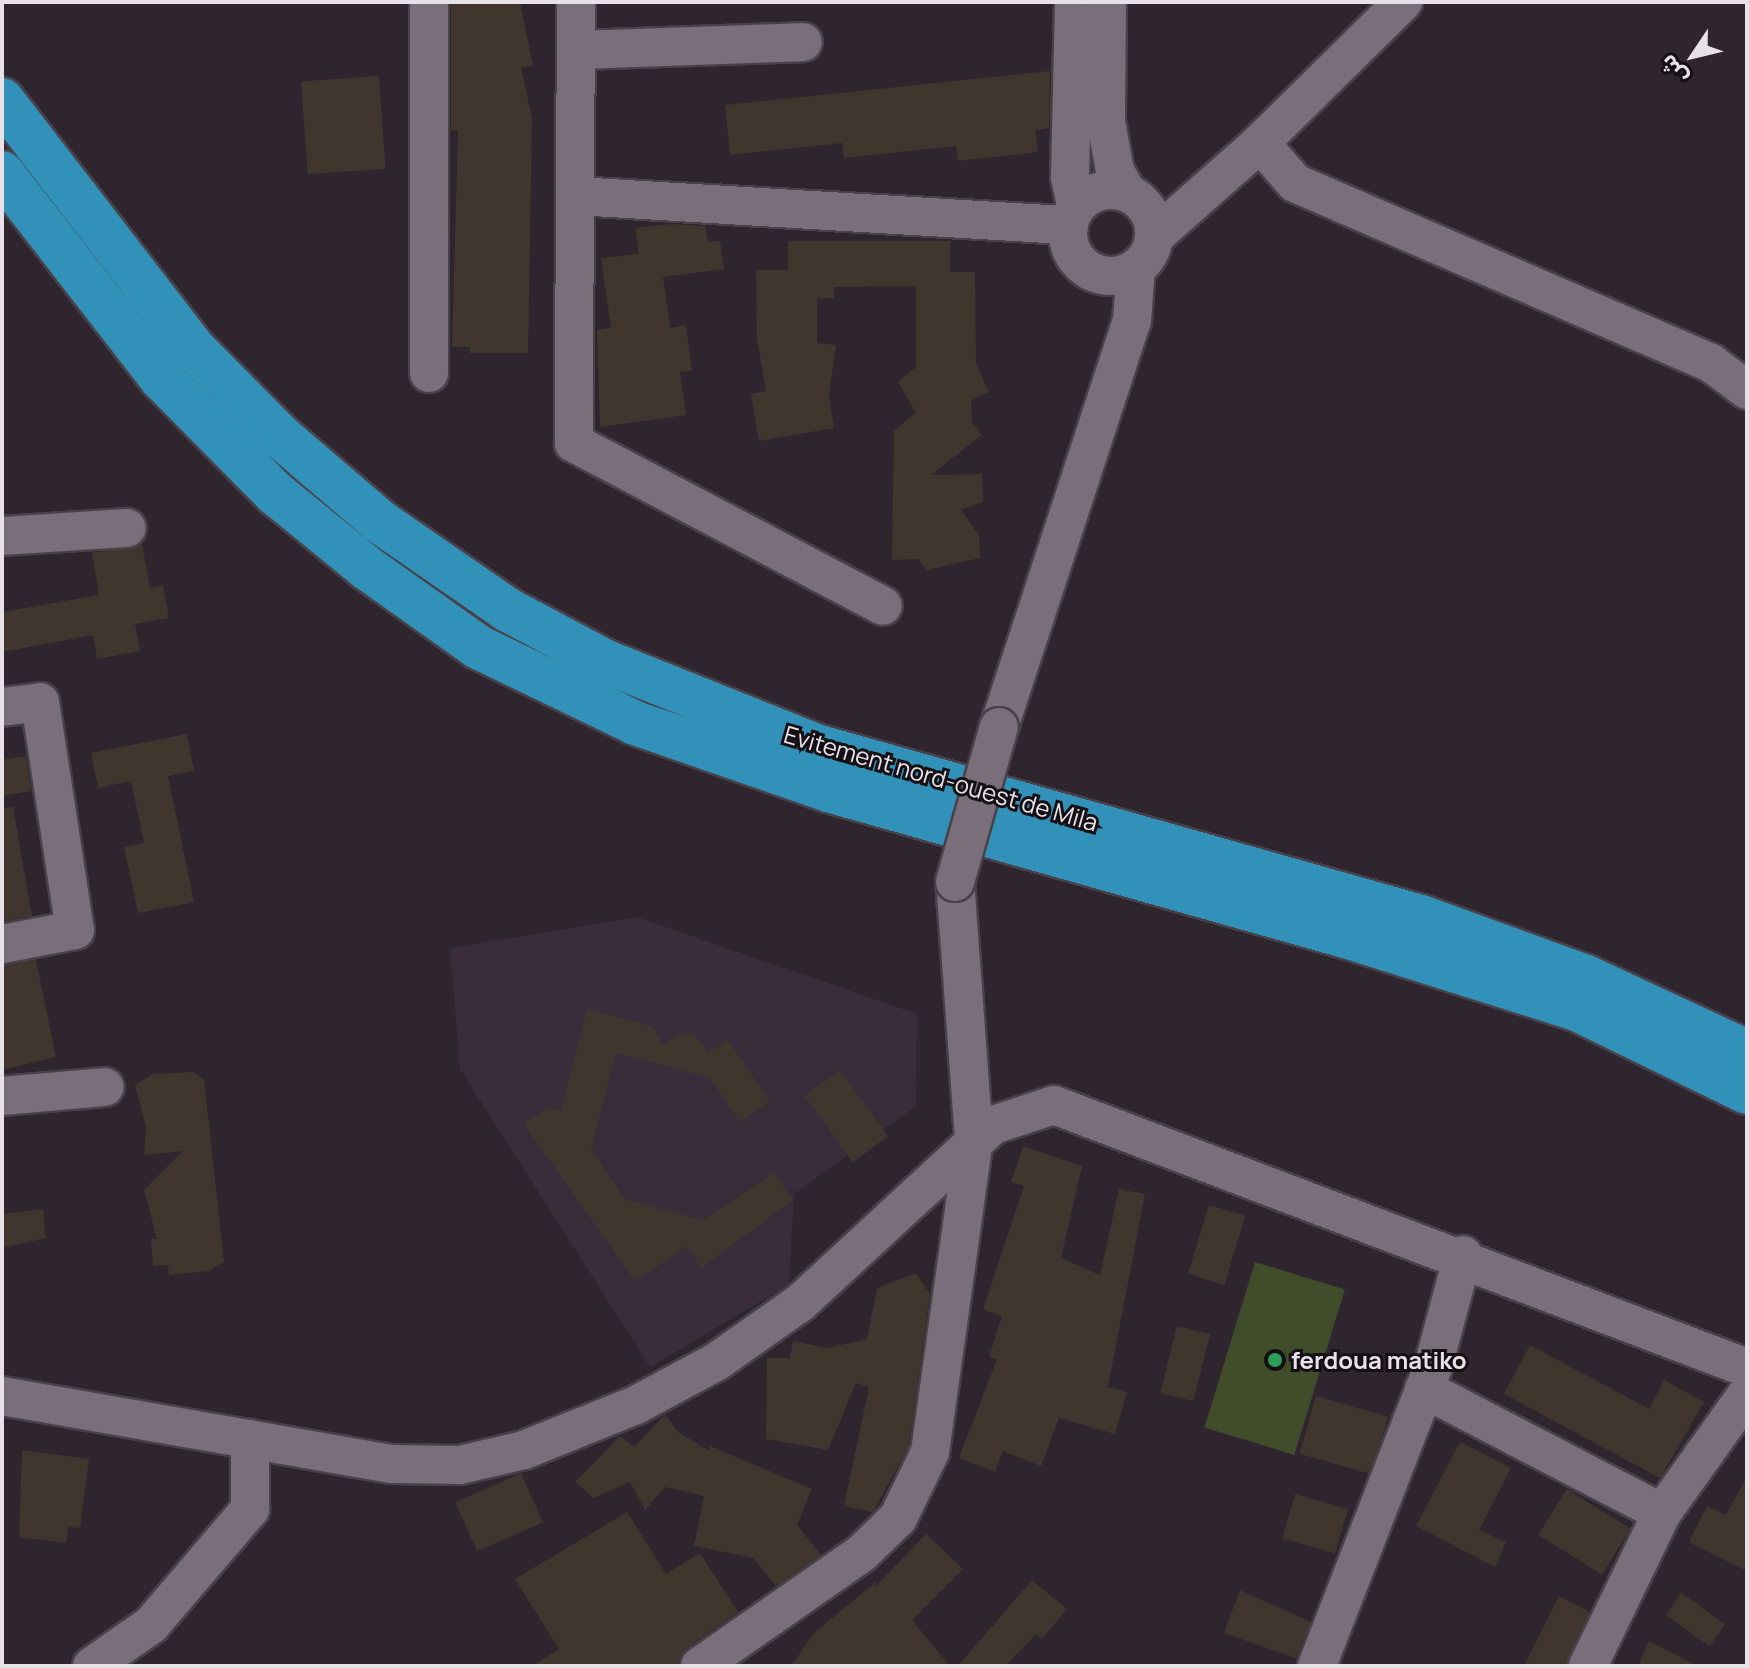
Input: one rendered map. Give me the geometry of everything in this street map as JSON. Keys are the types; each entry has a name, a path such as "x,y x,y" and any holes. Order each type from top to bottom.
{"highway":[{"name":"Evitement nord-ouest de Mila","path":"2,100 194,349 280,436 379,521 508,610 604,661 816,746 1421,917 1586,977 1747,1052"},
{"path":"2,173 162,379 265,482 367,568 478,647 635,723 828,790 1345,936 1579,1010 1747,1092"}],"street":[{"path":"429,2 429,373"},
{"path":"576,2 574,443 883,606"},
{"path":"1074,2 1070,177 1073,230 1108,319 1113,350 1102,405"},
{"path":"1107,2 1106,122 1115,171 1126,191 1148,209 1156,235"},
{"path":"1073,230 1096,275 1124,276 1136,268 1146,261 1156,235 1260,143 1403,2"},
{"path":"576,50 803,42"},
{"path":"1260,143 1295,183 1711,363 1747,390"},
{"path":"1073,230 1099,190 1126,191"},
{"path":"576,196 1073,230"},
{"path":"722,1662 862,1553 898,1518 930,1452 974,1139 955,882 999,727 1132,321 1136,268"},
{"path":"2,536 127,528"},
{"path":"2,707 40,702 75,930 2,944"},
{"path":"2,1096 105,1087"},
{"path":"2,1396 391,1464 460,1465 524,1450 636,1405 716,1362 800,1303 926,1192 974,1139 1009,1116 1054,1105 1463,1255 1747,1368"},
{"path":"1317,1666 1424,1389 1463,1255"},
{"path":"1424,1389 1662,1513"},
{"path":"1588,1666 1662,1513 1747,1394"},
{"path":"92,1666 151,1625 250,1509 250,1439"}],"shaded area":[{"path":"637,917 917,1014 916,1106 794,1194 789,1285 650,1367 460,1069 450,948"}],"green space":[{"name":"ferdoua matiko","path":"1255,1262 1345,1289 1294,1455 1204,1427"}],"building":[{"path":"451,2 520,2 533,66 521,68 532,118 528,353 470,353 470,347 452,347 458,130 451,131"},
{"path":"1050,71 1049,128 1035,130 1038,152 958,161 956,146 844,158 842,143 730,155 725,105"},
{"path":"379,76 385,169 308,174 301,81"},
{"path":"671,224 705,226 708,242 720,241 724,269 663,277 670,328 686,325 692,371 680,372 686,415 600,427 597,330 611,328 601,258 639,254 635,228"},
{"path":"788,241 950,241 950,272 975,272 976,364 989,392 971,400 972,422 982,435 931,475 982,474 983,502 961,510 979,535 980,558 927,570 918,559 892,560 894,430 916,413 898,382 916,367 916,286 834,287 834,298 817,298 817,343 836,345 829,395 834,428 759,441 751,394 766,391 757,339 756,270 788,270"},
{"path":"142,544 150,588 163,585 169,618 135,624 140,651 97,659 93,635 2,652 2,612 99,595 92,553"},
{"path":"187,734 194,771 168,776 194,902 138,913 124,847 144,843 131,781 98,788 91,753"},
{"path":"26,756 31,791 2,796 2,760"},
{"path":"13,807 32,916 2,922 2,808"},
{"path":"36,960 56,1057 2,1070 2,965"},
{"path":"587,1009 652,1026 664,1045 682,1033 696,1036 708,1053 728,1040 770,1102 740,1122 710,1078 616,1053 591,1148 626,1200 703,1220 774,1173 793,1200 701,1268 687,1246 635,1281 523,1123 549,1107 561,1111"},
{"path":"840,1070 888,1136 853,1162 804,1096"},
{"path":"192,1072 204,1079 224,1262 209,1271 169,1275 168,1265 153,1266 151,1239 157,1239 144,1190 183,1151 144,1155 146,1127 135,1085 153,1074"},
{"path":"1023,1146 1082,1166 1061,1258 1100,1275 1119,1189 1145,1194 1108,1387 1127,1392 1115,1434 1059,1418 1041,1466 1003,1451 995,1472 959,1458 997,1359 989,1357 1002,1316 983,1310 1024,1186 1011,1182"},
{"path":"1209,1205 1245,1216 1224,1285 1188,1274"},
{"path":"43,1209 46,1238 2,1248 2,1214"},
{"path":"916,1273 930,1294 909,1446 873,1512 844,1506 869,1387 856,1383 828,1450 766,1439 767,1358 790,1358 793,1341 827,1348 867,1339 877,1288"},
{"path":"1177,1326 1210,1334 1193,1401 1160,1393"},
{"path":"1530,1345 1649,1409 1664,1380 1704,1402 1660,1478 1504,1394"},
{"path":"1316,1396 1388,1417 1372,1474 1299,1454"},
{"path":"665,1414 678,1432 709,1451 710,1446 812,1489 797,1525 821,1555 776,1586 753,1558 694,1546 704,1496 665,1487 645,1510 630,1482 594,1498 575,1482 620,1436 634,1447"},
{"path":"1460,1442 1511,1468 1479,1530 1506,1542 1495,1567 1416,1526"},
{"path":"22,1450 89,1459 80,1528 68,1527 66,1543 19,1537"},
{"path":"521,1473 543,1522 477,1552 455,1502"},
{"path":"1747,1476 1747,1571 1689,1542 1707,1506 1726,1515"},
{"path":"1567,1489 1631,1529 1602,1575 1538,1535"},
{"path":"1295,1494 1348,1509 1335,1553 1282,1538"},
{"path":"627,1512 666,1574 700,1553 738,1612 687,1648 677,1666 532,1666 559,1649 515,1579"},
{"path":"926,1534 963,1569 912,1620 950,1666 791,1666 815,1632 876,1582 875,1587"},
{"path":"1032,1580 1067,1609 1042,1639 1036,1634 1005,1666 958,1666"},
{"path":"1240,1590 1311,1622 1296,1658 1224,1633"},
{"path":"1681,1593 1725,1624 1710,1646 1666,1615"},
{"path":"1559,1596 1590,1612 1566,1666 1524,1666"},
{"path":"1649,1641 1698,1666 1638,1666"}],"place":[{"name":"ferdoua matiko","path":"1275,1360"}]}
